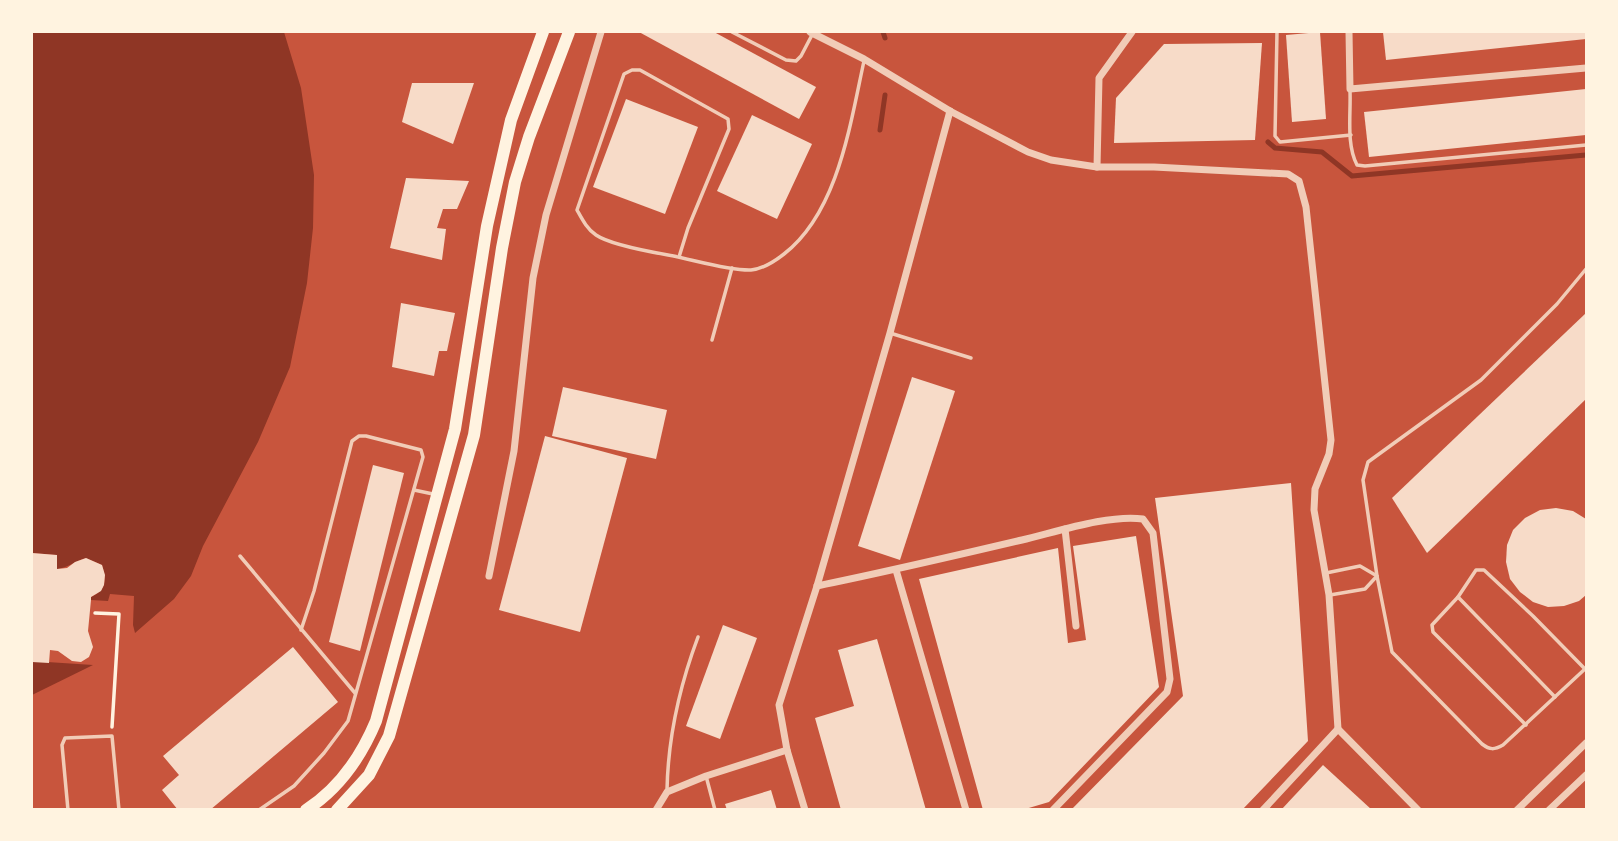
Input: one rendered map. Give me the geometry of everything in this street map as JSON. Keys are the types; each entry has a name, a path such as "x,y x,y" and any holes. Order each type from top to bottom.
{"main road":[{"path":"306,810 346,775 361,753 376,721 454,429 487,226 511,120 542,32"},
{"path":"337,810 369,775 389,736 474,435 502,248 515,181 569,32"}],"street":[{"path":"489,576 514,451 533,278 546,215 601,32"},
{"path":"812,32 864,59 950,111 1028,152 1051,160 1097,167 1288,174 1300,181 1306,207 1331,440 1329,454 1315,489 1314,510 1329,595 1338,729 1418,810"},
{"path":"1097,167 1098,78 1132,32"},
{"path":"1349,32 1350,89 1587,68"},
{"path":"805,810 787,750 779,705 817,586 890,333 950,111"},
{"path":"817,586 1065,530 1129,517 1143,519 1153,533 1170,679 1167,692 1053,810"},
{"path":"1065,530 1076,626"},
{"path":"896,570 966,810"},
{"path":"1263,810 1338,729"},
{"path":"1517,810 1587,743"},
{"path":"656,810 667,792 706,776 787,750"},
{"path":"1549,810 1587,775"}],"lane":[{"path":"732,32 786,60 796,61 812,32"},
{"path":"1277,32 1275,136 1280,142 1351,135"},
{"path":"679,257 688,228 729,129 728,119 640,70 624,74 577,210 586,226 597,236 652,252 732,268 752,270 766,265 797,244 815,221 835,174 864,59"},
{"path":"1350,89 1353,157 1357,165 1587,145"},
{"path":"712,340 732,268"},
{"path":"1527,725 1433,632 1432,625 1435,620 1458,597 1476,570 1485,570 1586,669 1527,725 1503,745 1488,749 1392,652 1377,576 1363,480 1368,462 1481,380 1557,304 1587,269"},
{"path":"890,333 971,358"},
{"path":"259,810 294,786 348,721 423,457 421,450 366,436 359,436 352,441 314,591 301,630"},
{"path":"414,489 435,495"},
{"path":"240,556 355,693"},
{"path":"1325,573 1360,566 1377,576"},
{"path":"1329,595 1365,589 1377,576"},
{"path":"1458,597 1555,697"},
{"path":"667,792 667,764 688,663 698,637"},
{"path":"68,810 62,745 65,738 112,736 119,810"},
{"path":"706,776 715,810"}],"path":[{"path":"95,612 118,614 112,736"}],"shaded area":[{"path":"32,32 284,32 301,88 314,175 313,228 307,283 290,367 258,442 203,546 191,576 174,599 135,633 134,596 110,594 108,601 91,600 104,584 102,565 86,558 57,569 56,555 32,553"},
{"path":"32,661 93,665 32,695"}],"building":[{"path":"639,32 714,32 816,87 799,119"},
{"path":"1320,32 1326,119 1292,122 1286,35"},
{"path":"1383,32 1586,32 1586,39 1386,60"},
{"path":"1262,43 1255,140 1114,143 1116,98 1164,44"},
{"path":"412,83 474,83 453,144 402,122"},
{"path":"1586,89 1586,135 1369,157 1364,112"},
{"path":"626,99 698,127 665,214 593,187"},
{"path":"752,115 812,144 777,219 717,191"},
{"path":"406,178 469,181 457,209 443,209 437,228 446,229 442,260 390,248"},
{"path":"401,303 455,313 447,351 439,351 434,376 392,367"},
{"path":"1586,313 1586,399 1427,553 1392,498"},
{"path":"912,377 955,391 900,560 858,546"},
{"path":"563,387 667,410 656,459 552,436"},
{"path":"545,436 627,458 580,632 499,610"},
{"path":"373,465 404,473 360,651 329,642"},
{"path":"1291,483 1308,741 1242,810 1071,810 1183,696 1155,498"},
{"path":"1556,508 1573,511 1586,519 1586,595 1579,601 1564,606 1548,607 1533,602 1520,592 1510,579 1506,562 1507,545 1513,530 1525,518 1540,510"},
{"path":"1136,536 1159,687 1049,802 1022,810 983,810 919,579 1058,548 1068,643 1086,640 1073,546"},
{"path":"32,553 57,555 57,569 67,568 86,558 102,565 104,585 101,591 91,597 88,631 93,647 89,657 81,662 72,661 58,651 50,650 49,663 32,662"},
{"path":"723,625 757,638 720,739 686,726"},
{"path":"877,639 926,810 841,810 815,718 854,706 838,650"},
{"path":"293,647 338,702 210,810 178,810 162,790 179,775 163,756"},
{"path":"1323,765 1372,810 1281,810"},
{"path":"771,790 777,810 727,810 725,804"}],"waterway":[{"path":"883,32 885,38"},
{"path":"880,130 885,95"},
{"path":"1268,142 1275,148 1322,152 1352,176 1586,155"}]}
